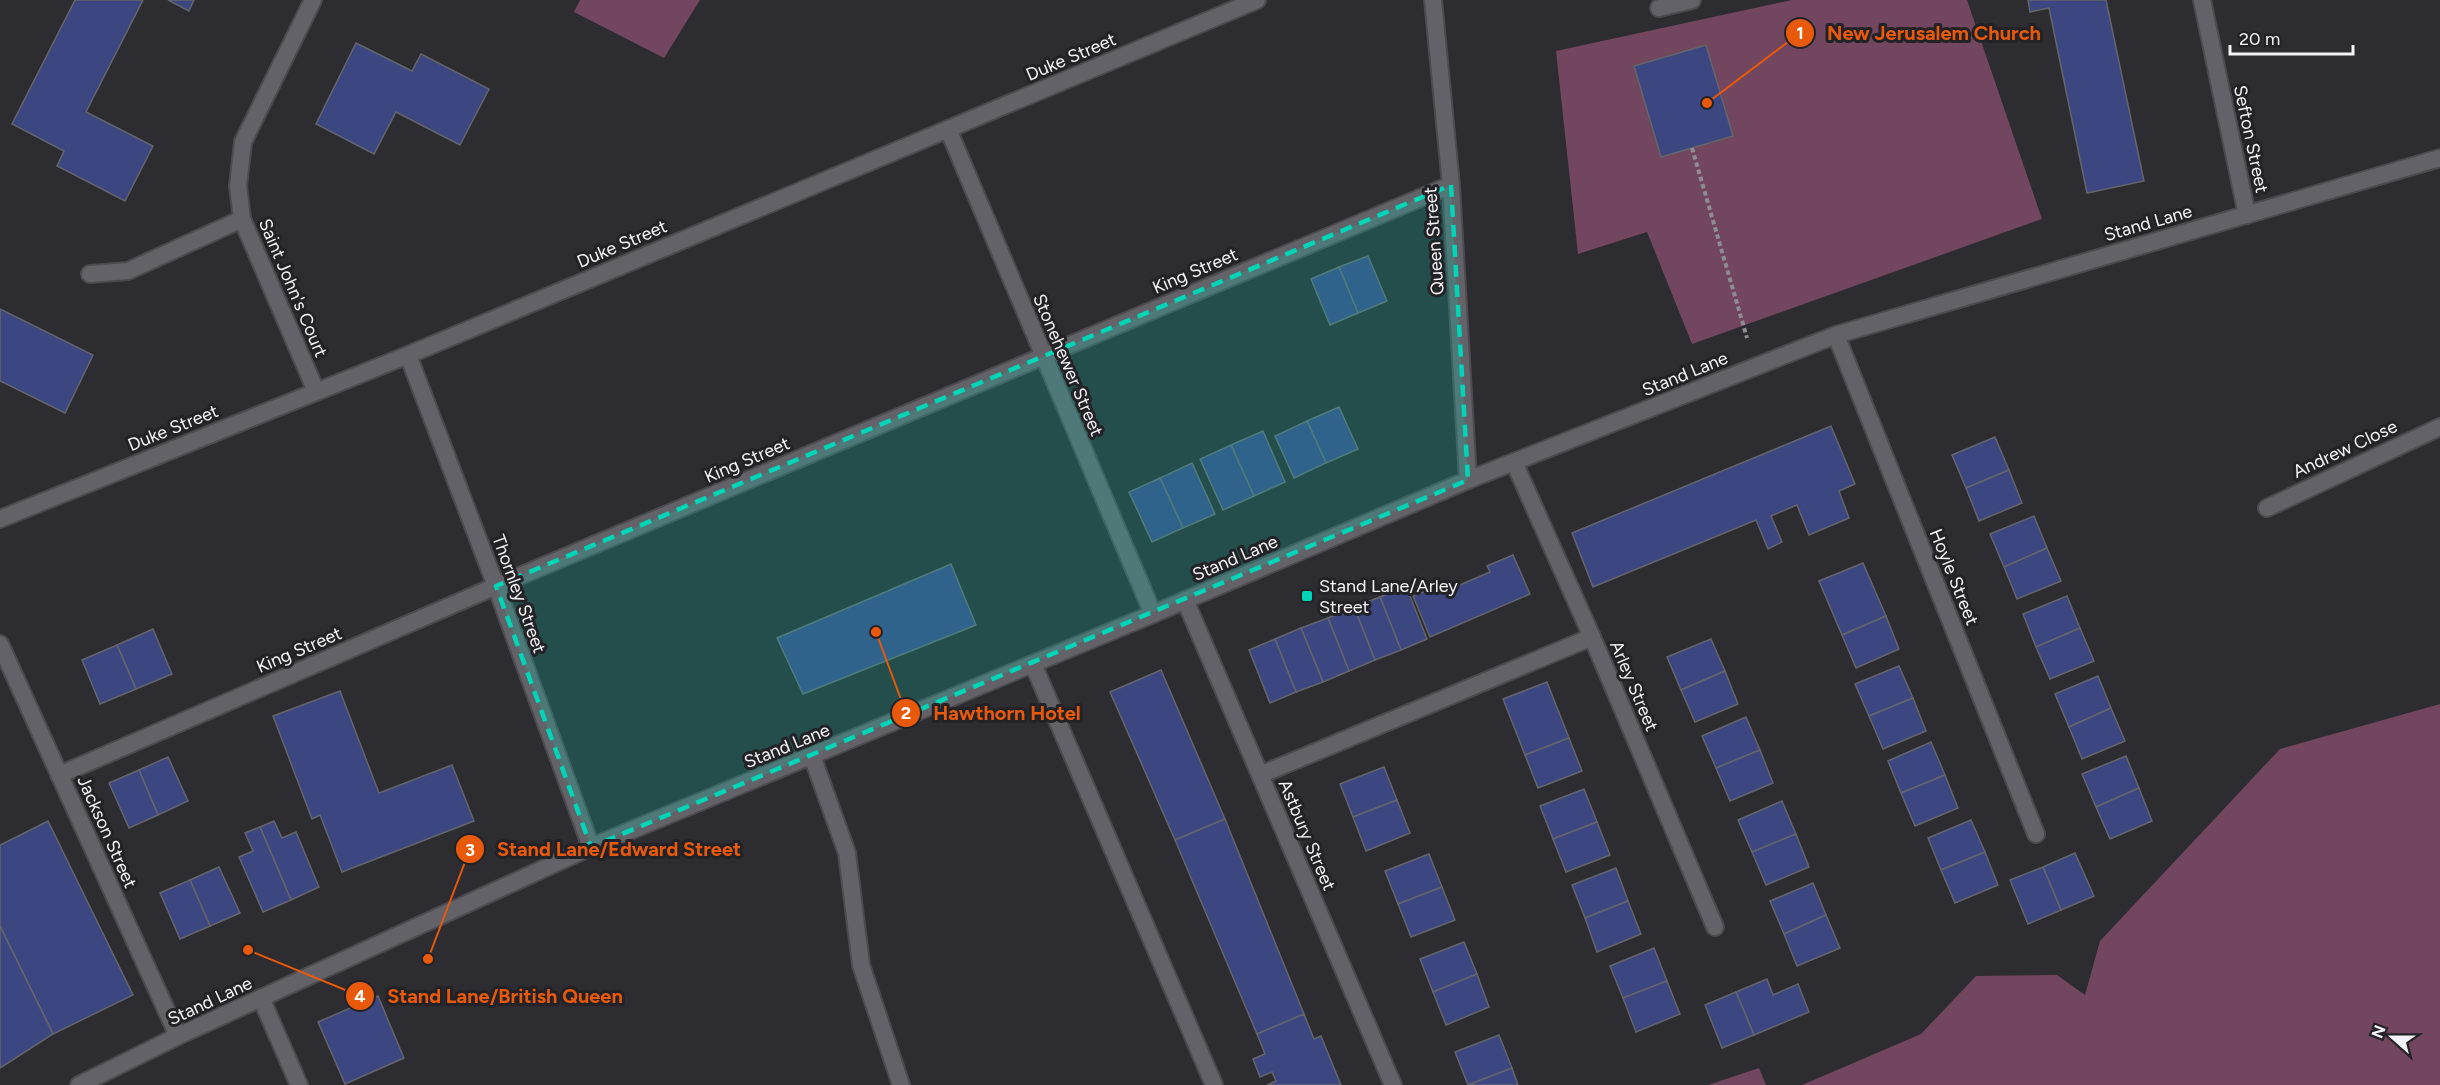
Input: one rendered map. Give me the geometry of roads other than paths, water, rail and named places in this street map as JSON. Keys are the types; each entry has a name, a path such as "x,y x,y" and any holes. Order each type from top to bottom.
{"street":[{"name":"Saint John's Court","path":"313,0 243,142 238,186 242,219 316,391"},
{"name":"Duke Street","path":"0,519 408,355 1257,0"},
{"name":"Queen Street","path":"1433,0 1451,185 1468,480"},
{"path":"1659,8 1692,0"},
{"name":"Sefton Street","path":"2202,0 2247,214"},
{"name":"Stonehewer Street","path":"948,129 1153,614"},
{"name":"Stand Lane","path":"79,1085 178,1036 591,847 1153,614 1468,480 1836,335 2440,158"},
{"name":"King Street","path":"60,775 496,586 1451,185"},
{"path":"90,274 128,271 242,219"},
{"name":"Hoyle Street","path":"1836,335 2036,834"},
{"name":"Thornley Street","path":"408,355 496,586 591,847"},
{"name":"Andrew Close","path":"2267,508 2440,427"},
{"name":"Arley Street","path":"1514,462 1592,637 1715,927"},
{"name":"Astbury Street","path":"1185,600 1393,1085"},
{"path":"1260,775 1592,637"},
{"name":"Jackson Street","path":"0,644 178,1036"},
{"path":"1033,664 1214,1085"},
{"path":"812,756 847,854 861,965 901,1085"},
{"path":"261,998 299,1085"}],"place":[{"name":"New Jerusalem Church","path":"1707,103"},
{"name":"Stand Lane/Arley Street","path":"1307,596"},
{"name":"Hawthorn Hotel","path":"876,632"},
{"name":"Stand Lane/British Queen","path":"248,950"},
{"name":"Stand Lane/Edward Street","path":"428,959"}]}
